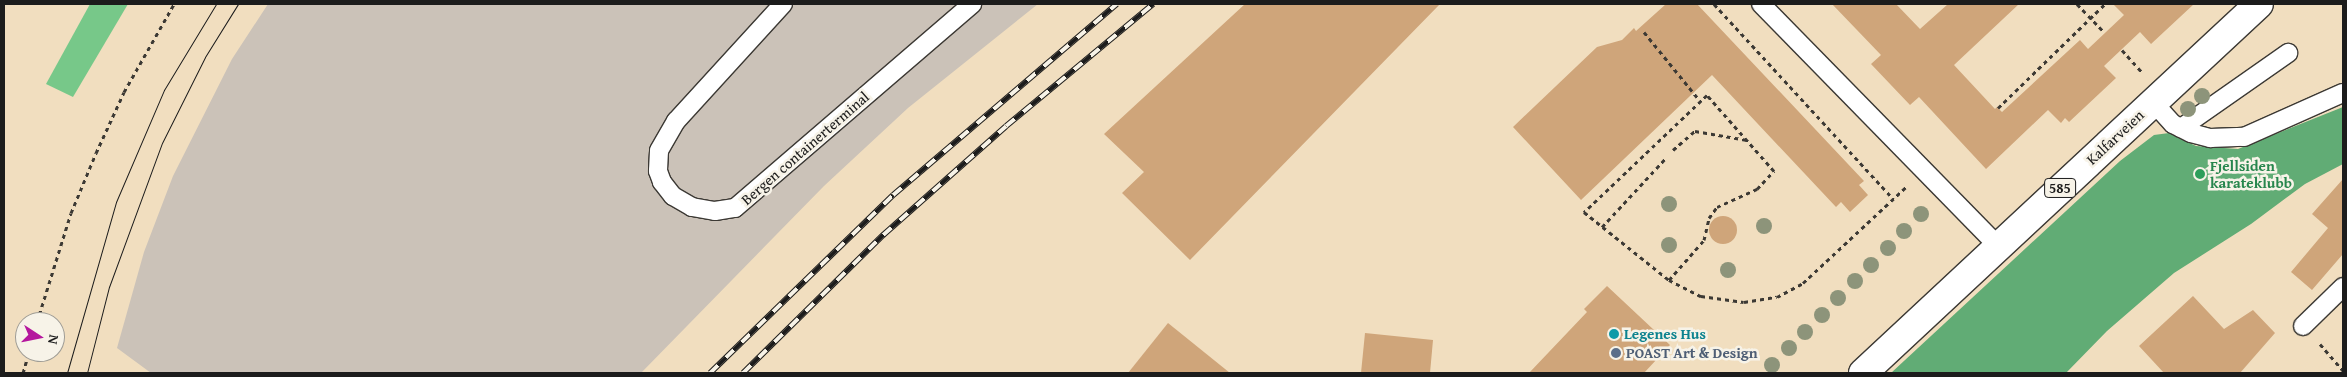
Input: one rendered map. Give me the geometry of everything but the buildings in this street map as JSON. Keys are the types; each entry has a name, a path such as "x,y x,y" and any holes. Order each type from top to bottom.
{"main road":[{"name":"Kalfarveien","path":"1863,373 2259,4"}],"lane":[{"name":"Bergen containerterminal","path":"783,4 676,121 659,151 658,170 662,182 673,196 692,207 715,210 735,208 972,4"},
{"path":"1761,4 1998,246"},
{"path":"2181,128 2288,53"},
{"path":"2153,102 2173,124 2181,128 2210,138 2244,137 2343,93"},
{"path":"2303,326 2343,287"}],"path":[{"path":"40,312 71,213 96,153 124,92 174,4"},
{"path":"1714,4 1893,199"},
{"path":"2077,4 2105,33"},
{"path":"1998,108 2105,4"},
{"path":"1644,32 1700,101"},
{"path":"2122,50 2144,74"},
{"path":"1669,280 1704,240 1709,218 1717,207 1757,189 1774,172 1707,95 1584,212 1669,280 1701,296 1744,302 1777,297 1803,283 1819,270 1923,170"},
{"path":"1673,150 1695,131 1747,140"},
{"path":"1602,227 1666,158"},
{"path":"2303,326 2343,370"}],"shaded area":[{"path":"268,4 1038,4 908,108 824,186 641,373 151,373 117,348 144,252 173,176 232,59"}],"green space":[{"path":"90,4 128,4 73,97 46,84"},
{"path":"2343,107 2343,164 2305,184 2251,224 2174,273 2107,331 2066,373 1891,373 2120,161 2154,135 2169,133 2196,146 2238,149"}],"tram line":[{"path":"67,373 116,202 164,90 216,4"},
{"path":"87,373 109,287 162,143 205,57 238,4"}],"railway":[{"path":"710,373 893,195 1117,4"},
{"path":"743,373 883,235 1006,126 1153,4"}],"place":[{"name":"Fjellsiden karateklubb","path":"2200,174"},
{"name":"Legenes Hus","path":"1614,334"},
{"name":"POAST Art & Design","path":"1616,353"}]}
